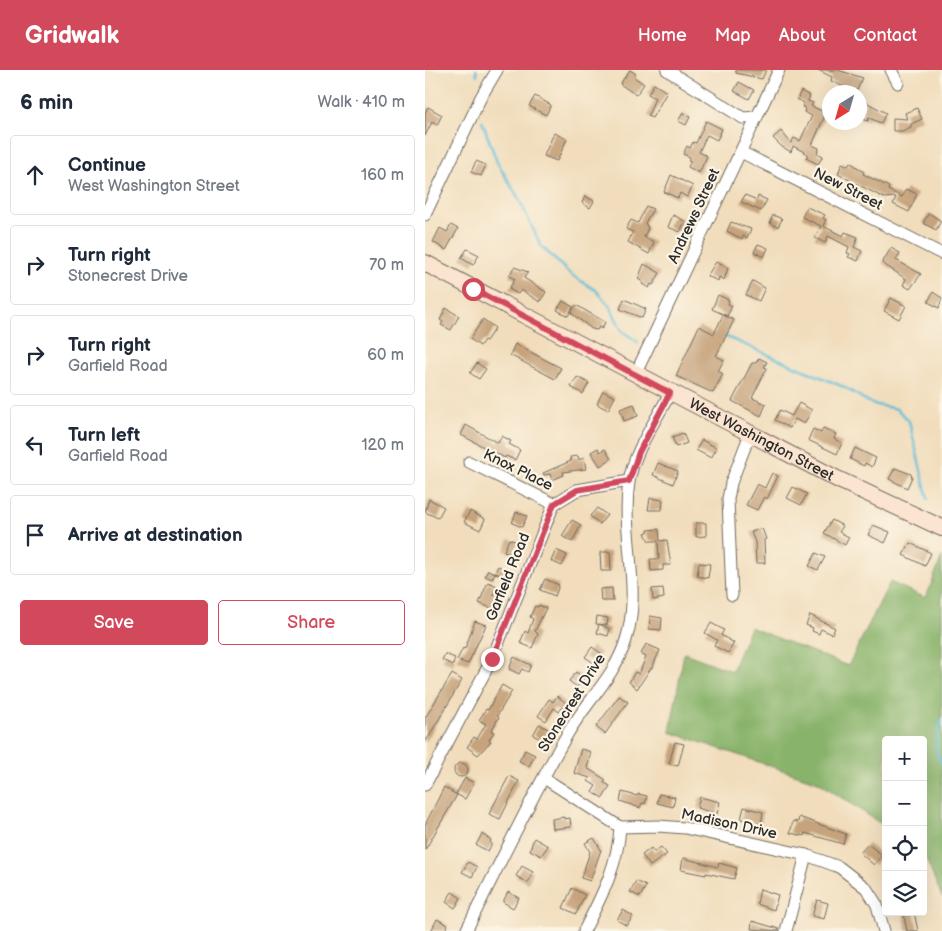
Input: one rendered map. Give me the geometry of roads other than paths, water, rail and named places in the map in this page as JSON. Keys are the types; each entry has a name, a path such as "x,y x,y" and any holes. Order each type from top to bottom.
{"main road":[{"name":"West Washington Street","path":"425,263 635,375 837,479 942,528"}],"street":[{"path":"425,215 481,97 497,70"},
{"path":"667,70 743,118 757,117"},
{"name":"Andrews Street","path":"635,375 779,70"},
{"path":"891,70 898,82"},
{"name":"New Street","path":"741,152 941,252"},
{"name":"Stonecrest Drive","path":"466,931 569,732 611,672 627,638 631,614 627,530 629,481 639,452 670,393"},
{"path":"732,595 728,499 731,483 750,434"},
{"name":"Knox Place","path":"469,462 554,504"},
{"path":"554,504 577,490 629,481"},
{"name":"Garfield Road","path":"425,785 492,659 554,504"},
{"path":"544,778 620,827 619,841 611,876 584,931"},
{"name":"Madison Drive","path":"620,827 658,826 685,828 806,855 839,867 866,888 877,905 884,931"},
{"path":"786,931 806,855"}],"waterway":[{"path":"476,70 477,75"},
{"path":"482,121 497,162 519,199 541,246 570,274 597,291 611,308 622,331 638,342"},
{"path":"724,336 844,387 872,404 897,409 909,421 928,499"},
{"path":"942,719 936,748 942,764"}]}
